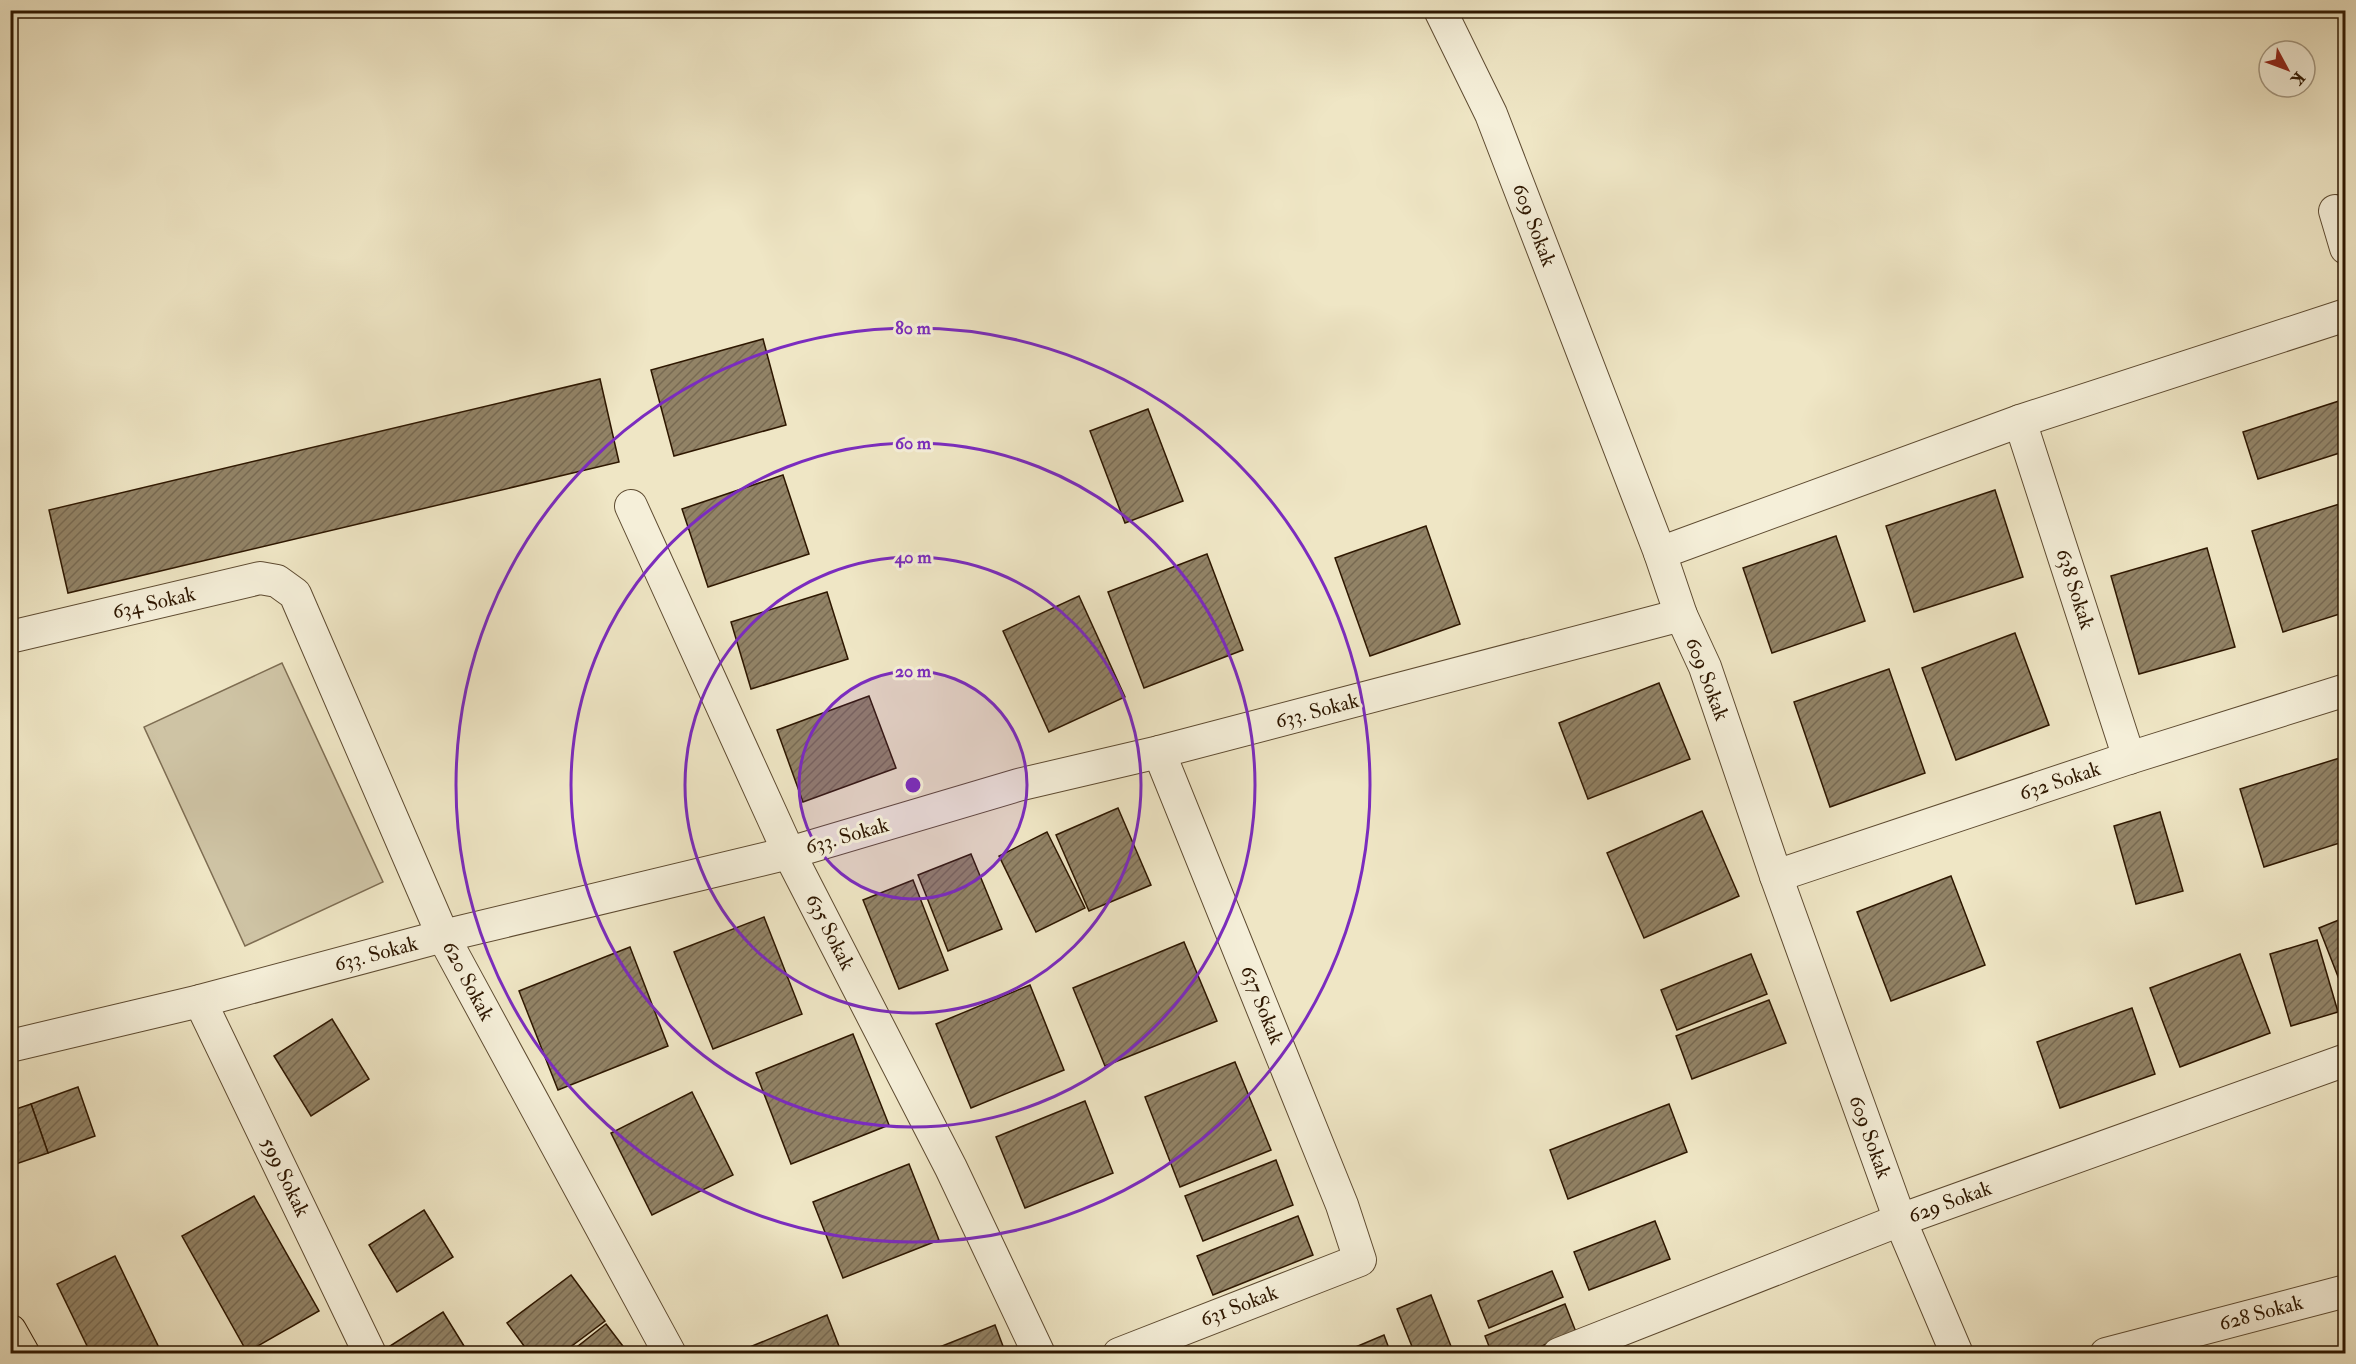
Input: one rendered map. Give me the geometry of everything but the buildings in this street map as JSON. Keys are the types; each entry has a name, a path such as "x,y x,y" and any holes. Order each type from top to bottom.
{"highway":[{"path":"10,1331 23,1353"}],"street":[{"name":"609 Sokak","path":"1440,10 1491,114 1660,553 1681,615 1705,667 1776,876 1900,1220 1957,1353"},
{"path":"2335,211 2346,248"},
{"path":"1660,553 2020,420 2346,315"},
{"name":"638 Sokak","path":"2020,420 2129,758"},
{"name":"635 Sokak","path":"631,506 789,853 951,1168 1039,1353"},
{"name":"634 Sokak","path":"10,637 260,578 277,581 296,594"},
{"name":"620 Sokak","path":"296,594 443,936 670,1353"},
{"name":"633. Sokak","path":"10,1046 200,1001 443,936 789,853 1018,785 1160,752 1681,615"},
{"name":"632 Sokak","path":"1776,876 2129,758 2346,690"},
{"name":"637 Sokak","path":"1160,752 1338,1194 1360,1260"},
{"name":"599 Sokak","path":"200,1001 370,1353"},
{"name":"629 Sokak","path":"1559,1353 1900,1220 2346,1060"},
{"name":"631 Sokak","path":"1119,1353 1360,1260"},
{"name":"628 Sokak","path":"2106,1353 2346,1291"}],"shaded area":[{"path":"282,663 383,882 245,946 144,727"}]}
